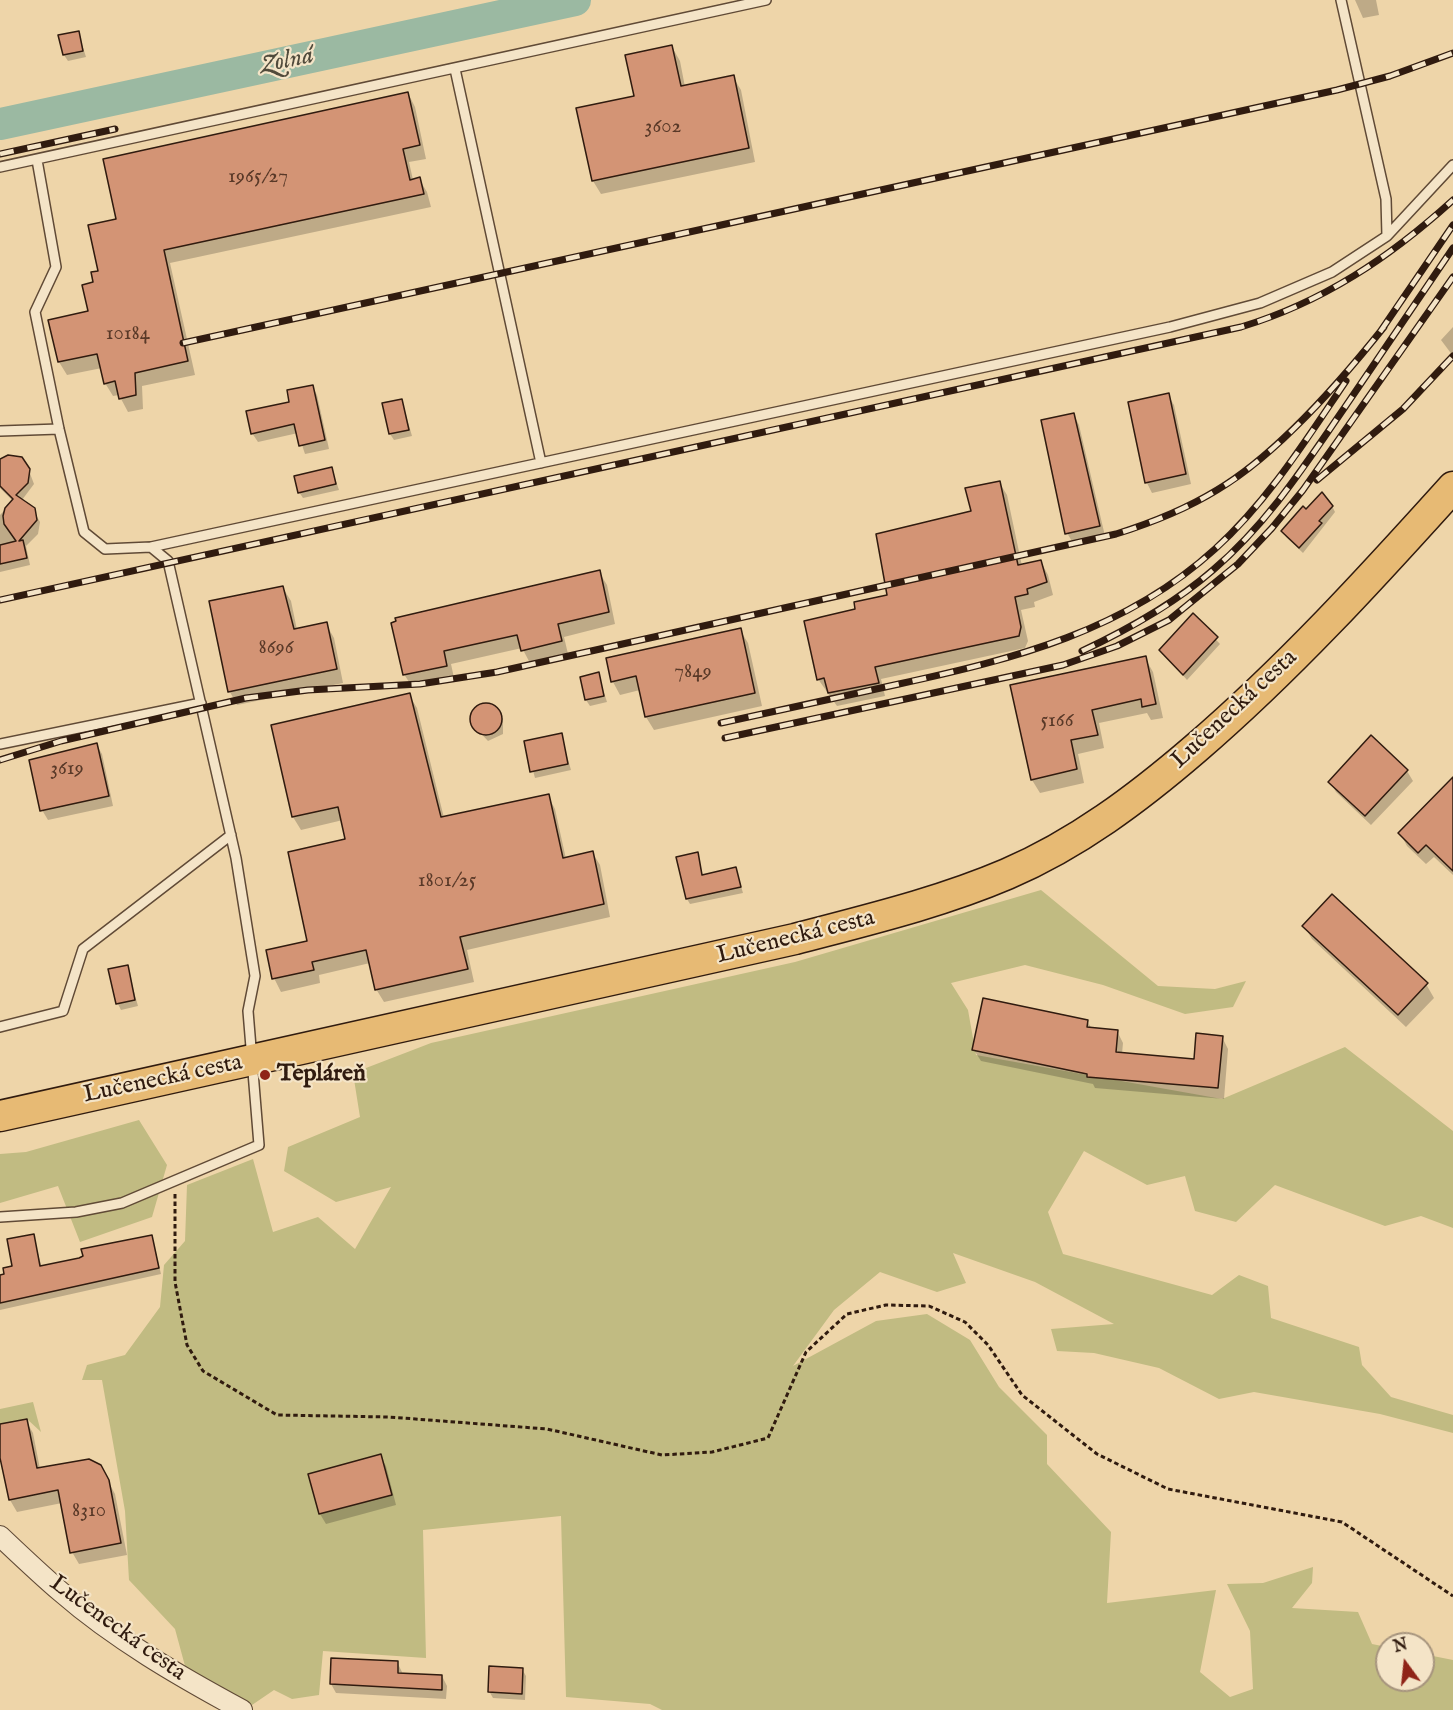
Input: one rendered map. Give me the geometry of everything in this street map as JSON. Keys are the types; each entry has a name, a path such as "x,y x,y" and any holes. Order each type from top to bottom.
{"main road":[{"name":"Lučenecká cesta","path":"0,1116 785,942 903,911 1009,873 1047,854 1113,815 1150,787 1235,714 1450,499"}],"street":[{"name":"Lučenecká cesta","path":"0,1536 63,1593 129,1642 188,1681 242,1710"}],"lane":[{"path":"0,167 766,0"},
{"path":"1341,0 1386,199 1387,236"},
{"path":"455,69 541,463"},
{"path":"37,160 56,267 35,312 59,429 84,532 105,549 151,547 1170,327 1260,303 1332,272 1387,236 1453,165"},
{"path":"0,431 59,429"},
{"path":"0,1217 97,1209 141,1197 259,1144 248,1011 255,976 231,835 168,561 151,547"},
{"path":"0,744 201,703"},
{"path":"0,1027 63,1011 83,949 231,835"}],"path":[{"path":"175,1180 175,1282 187,1345 203,1371 277,1415 389,1417 547,1429 662,1455 712,1452 768,1437 806,1352 847,1314 886,1305 929,1306 964,1322 988,1345 1022,1395 1097,1454 1168,1489 1342,1522 1453,1596"}],"shaded area":[{"path":"1041,890 1158,986 1215,989 1246,981 1233,1007 1185,1014 1103,985 1025,965 951,983 968,1010 976,1055 1222,1099 1345,1047 1453,1131 1453,1228 1421,1216 1385,1226 1275,1185 1236,1222 1195,1211 1185,1176 1147,1185 1084,1151 1048,1212 1063,1254 1212,1295 1239,1275 1268,1286 1271,1318 1359,1347 1362,1365 1391,1397 1453,1415 1453,1433 1380,1414 1254,1392 1219,1399 1159,1368 1094,1353 1057,1351 1051,1329 1114,1324 1035,1282 953,1253 966,1283 937,1292 880,1272 834,1310 793,1366 876,1321 927,1314 970,1340 999,1387 1047,1435 1047,1464 1111,1532 1107,1603 1216,1590 1200,1672 1230,1697 1253,1689 1250,1631 1227,1584 1263,1583 1313,1567 1312,1583 1292,1608 1358,1612 1372,1644 1375,1645 1375,1692 1435,1692 1435,1656 1453,1660 1453,1710 662,1710 650,1704 566,1697 561,1516 423,1530 426,1658 323,1651 319,1695 292,1699 274,1690 252,1705 188,1677 175,1629 129,1580 125,1511 102,1380 82,1380 87,1365 125,1355 160,1307 164,1265 185,1241 187,1185 253,1159 273,1232 318,1217 355,1249 391,1187 336,1202 284,1171 288,1147 360,1117 353,1073 431,1043 795,962"},
{"path":"139,1120 167,1165 152,1217 80,1242 58,1186 0,1203 0,1154 26,1152"},
{"path":"33,1402 41,1432 27,1419 0,1424 0,1409"}],"building":[{"path":"79,31 83,51 63,55 58,35"},
{"path":"672,45 681,86 734,75 749,148 592,181 576,108 634,96 625,55"},
{"path":"408,92 420,145 403,149 410,180 420,177 424,194 164,250 188,361 135,373 136,395 119,399 115,381 104,384 97,354 58,362 48,320 88,311 82,285 93,282 91,272 98,271 88,225 116,219 103,159"},
{"path":"313,385 325,440 299,446 294,424 251,434 246,411 289,402 287,390"},
{"path":"1169,393 1186,474 1145,483 1128,402"},
{"path":"402,399 409,430 389,434 382,403"},
{"path":"1074,413 1100,526 1065,534 1041,420"},
{"path":"8,455 22,457 30,469 28,483 16,495 35,508 37,520 19,541 23,540 27,558 0,564 0,545 16,541 4,524 3,516 5,508 13,499 0,486 0,459"},
{"path":"332,467 336,484 298,493 294,476"},
{"path":"1000,481 1018,565 1041,560 1047,582 1027,589 1028,594 1015,597 1021,627 1019,636 875,667 879,683 828,693 824,678 817,680 804,621 855,609 854,602 887,595 876,534 971,511 965,488"},
{"path":"1322,492 1333,506 1319,521 1322,523 1299,548 1281,531 1303,506 1306,509"},
{"path":"600,570 609,612 558,624 562,641 521,651 517,635 444,651 447,666 403,675 391,623 396,621 395,618"},
{"path":"283,586 294,629 327,622 337,669 228,692 209,601"},
{"path":"1193,613 1218,637 1183,675 1159,650"},
{"path":"741,628 755,693 645,717 636,676 611,682 606,658"},
{"path":"1146,656 1156,704 1142,707 1141,699 1092,710 1098,735 1071,740 1077,769 1031,780 1010,685"},
{"path":"599,672 604,696 585,700 580,677"},
{"path":"410,693 441,817 549,794 563,858 593,851 604,904 460,937 468,969 375,990 366,950 312,962 314,970 272,979 266,950 307,941 288,852 345,839 338,807 292,817 271,725"},
{"path":"486,703 497,708 502,719 497,730 486,735 475,730 470,719 475,708"},
{"path":"562,733 568,764 530,772 524,741"},
{"path":"1371,735 1408,770 1365,816 1328,782"},
{"path":"97,743 109,796 40,811 29,760"},
{"path":"1453,777 1453,871 1426,845 1418,853 1398,833"},
{"path":"698,852 702,875 736,867 741,887 686,899 676,857"},
{"path":"1332,894 1428,983 1398,1015 1302,926"},
{"path":"128,965 135,1000 116,1004 108,969"},
{"path":"983,998 1088,1020 1087,1027 1118,1030 1116,1052 1194,1059 1196,1033 1223,1036 1218,1088 1087,1077 1087,1074 972,1050"},
{"path":"34,1234 40,1266 79,1258 83,1256 81,1249 152,1235 159,1268 0,1303 0,1275 4,1274 3,1268 12,1266 7,1239"},
{"path":"27,1419 37,1468 89,1459 101,1465 109,1480 121,1543 70,1553 58,1490 9,1500 0,1458 0,1424"},
{"path":"381,1454 392,1495 319,1514 308,1474"},
{"path":"331,1658 398,1661 398,1673 442,1675 442,1690 330,1684"},
{"path":"489,1666 523,1668 522,1694 488,1692"}],"waterway":[{"name":"Zolná","path":"0,124 575,0"}],"railway":[{"path":"183,343 1337,90 1390,76 1453,53"},
{"path":"0,154 115,129"},
{"path":"0,600 1241,327 1300,305 1354,276 1404,241 1453,200"},
{"path":"1380,332 1453,225"},
{"path":"1082,651 1134,625 1183,594 1213,570 1251,533 1300,472 1453,248"},
{"path":"725,738 1063,665 1117,646 1169,620 1238,564 1272,528 1303,490 1453,277"},
{"path":"0,760 61,741 246,698 308,690 420,684 497,672 1116,534 1181,509 1240,475 1307,416 1384,327"},
{"path":"1317,480 1403,409 1453,356"},
{"path":"721,723 942,674 1026,652 1106,621 1144,601 1180,577 1215,549 1252,511 1285,469 1346,381"}],"place":[{"name":"Tepláreň","path":"265,1075"}]}
